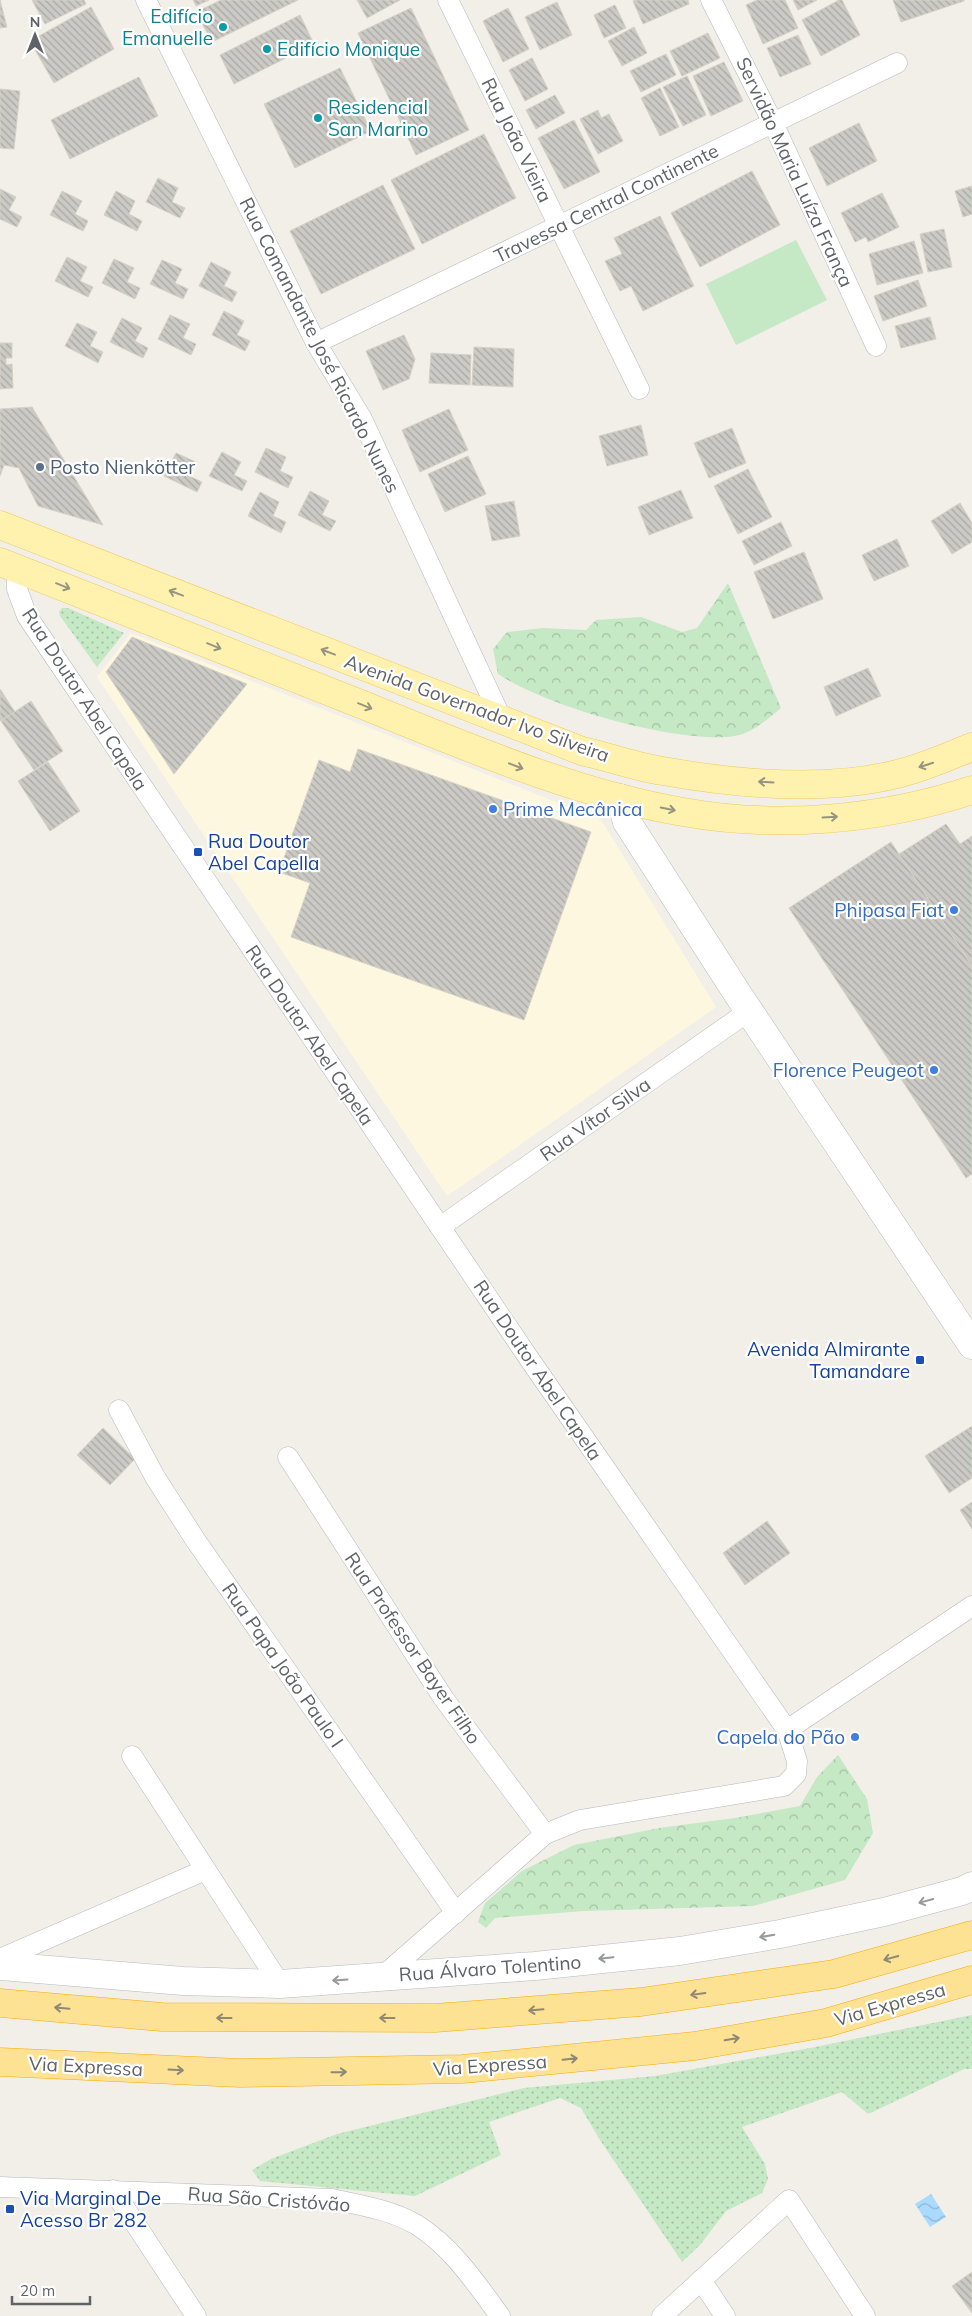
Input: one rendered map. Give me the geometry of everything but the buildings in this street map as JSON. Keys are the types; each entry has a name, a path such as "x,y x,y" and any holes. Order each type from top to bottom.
{"highway":[{"path":"0,2003 162,2017 435,2018 641,2002 834,1974 972,1935"},
{"name":"Via Expressa","path":"0,2062 240,2073 463,2070 695,2046 826,2023 972,1980"}],"main road":[{"name":"Avenida Governador Ivo Silveira","path":"0,525 582,751 662,771 734,780 822,783 876,778 907,771 972,747"},
{"path":"9,565 30,536"},
{"name":"Avenida Governador Ivo Silveira","path":"9,565 520,767 620,798 684,812 750,819 797,819 863,816 938,801 972,790"},
{"path":"620,798 627,822 749,1011 972,1345"},
{"name":"Rua Álvaro Tolentino","path":"0,1966 183,1981 280,1984 536,1966 680,1951 780,1934 884,1912 962,1891 972,1886"}],"street":[{"name":"Rua Comandante José Ricardo Nunes","path":"146,0 316,344 362,419 502,720"},
{"name":"Rua João Vieira","path":"448,0 639,389"},
{"name":"Servidão Maria Luíza França","path":"711,0 773,123 876,346"},
{"name":"Travessa Central Continente","path":"316,344 897,62"},
{"name":"Rua Doutor Abel Capela","path":"9,565 27,616 440,1227 786,1730 797,1761 796,1774 784,1786 580,1820 545,1834 383,1976"},
{"name":"Rua Vítor Silva","path":"440,1227 749,1011"},
{"name":"Rua Papa João Paulo I","path":"119,1410 155,1477 196,1541 456,1913"},
{"name":"Rua Professor Bayer Filho","path":"288,1457 444,1699 545,1834"},
{"path":"786,1730 972,1606"},
{"path":"132,1756 280,1984"},
{"path":"0,1959 205,1870"},
{"name":"Rua São Cristóvão","path":"0,2187 332,2199 377,2208 417,2225 449,2251 474,2280 500,2316"},
{"path":"113,2190 196,2316"},
{"path":"662,2316 789,2200 865,2316"},
{"path":"701,2280 725,2316"}],"shaded area":[{"path":"131,633 601,820 716,1007 447,1196 97,677"}],"green space":[{"path":"796,240 827,300 736,345 706,284"},
{"path":"728,583 781,708 763,723 743,734 728,737 703,737 642,728 547,698 498,674 493,649 507,632 543,628 586,630 596,620 641,617 682,632 697,628"},
{"path":"62,608 68,608 124,633 97,667 60,616 59,612"},
{"path":"838,1755 867,1799 873,1833 845,1880 753,1906 584,1911 495,1918 486,1928 478,1922 485,1903 522,1871 574,1845 659,1828 735,1818 800,1806 817,1777"},
{"path":"972,2015 972,2069 964,2069 868,2114 842,2092 742,2127 765,2164 768,2179 762,2193 726,2211 700,2245 682,2262 600,2140 581,2108 560,2098 489,2122 501,2155 415,2196 260,2181 252,2170 271,2159 337,2134 524,2088 655,2076 810,2048"}],"water":[{"path":"931,2194 946,2217 930,2227 915,2204"}],"place":[{"name":"Edifício Emanuelle","path":"223,27"},
{"name":"Edifício Monique","path":"267,49"},
{"name":"Residencial San Marino","path":"318,118"},
{"name":"Posto Nienkötter","path":"40,467"},
{"name":"Prime Mecânica","path":"493,809"},
{"name":"Rua Doutor Abel Capella","path":"198,852"},
{"name":"Phipasa Fiat","path":"954,910"},
{"name":"Florence Peugeot","path":"934,1070"},
{"name":"Avenida Almirante Tamandare","path":"920,1360"},
{"name":"Capela do Pão","path":"855,1737"},
{"name":"Via Marginal De Acesso Br 282","path":"10,2209"}]}
